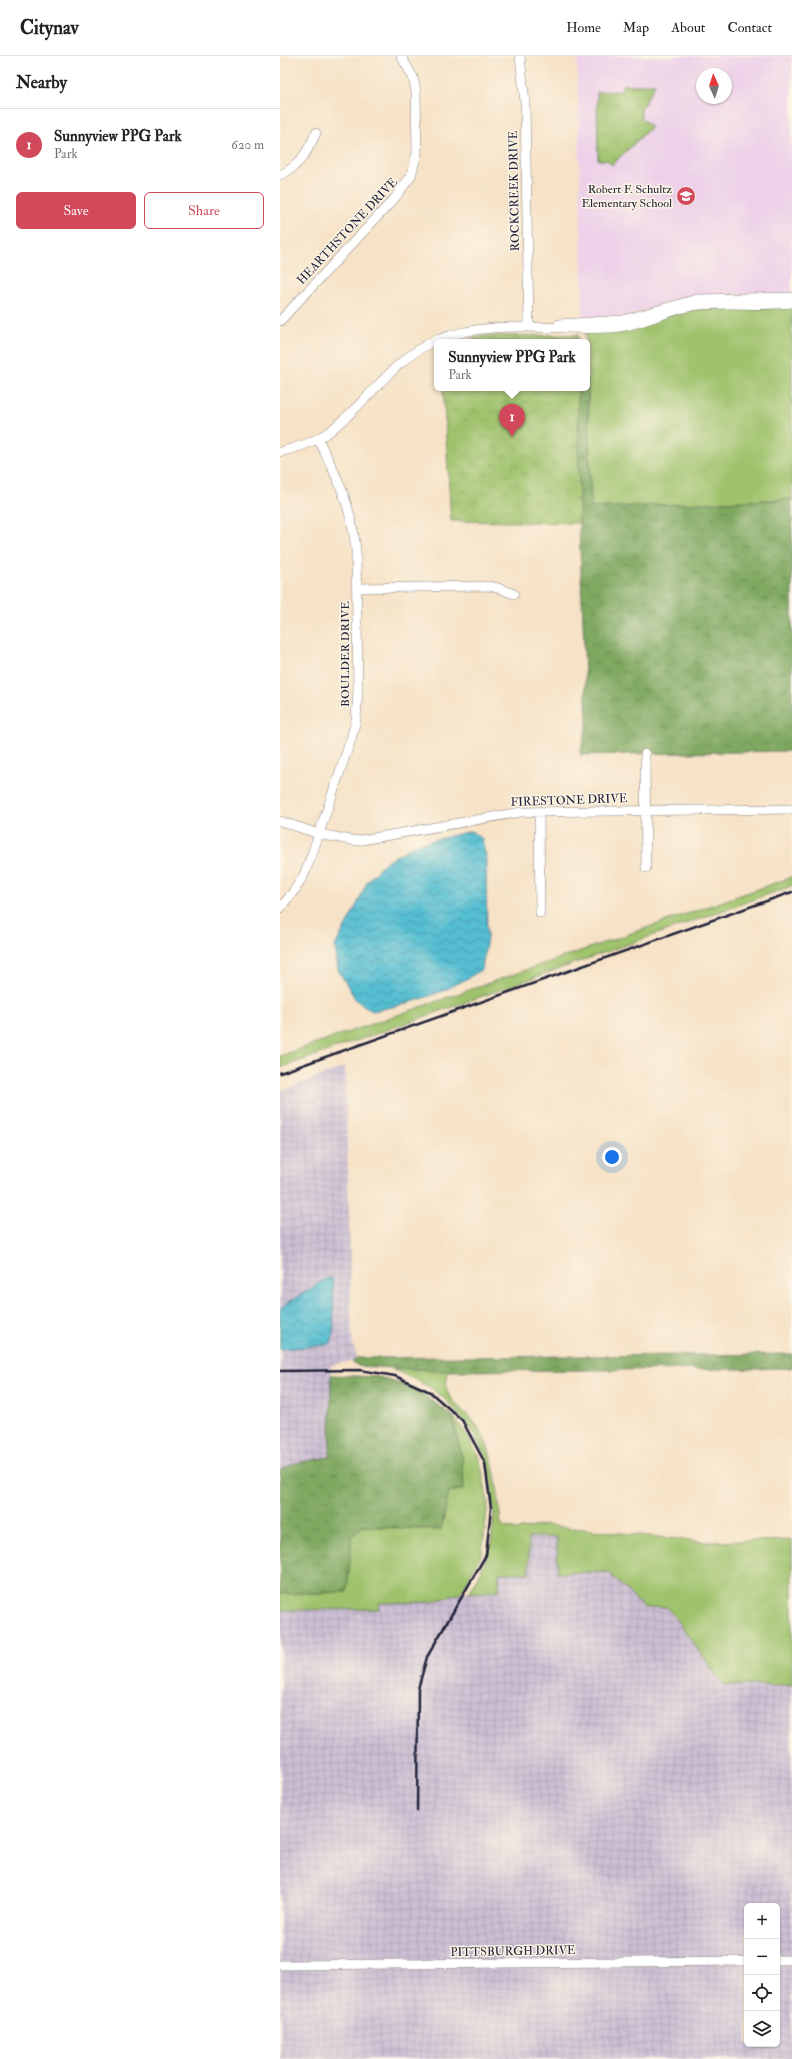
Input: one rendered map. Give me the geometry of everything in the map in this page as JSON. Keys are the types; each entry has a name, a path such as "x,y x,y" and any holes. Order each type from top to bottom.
{"street":[{"name":"HEARTHSTONE DRIVE","path":"280,321 394,199 411,176 417,153 416,91 413,77 401,56"},
{"name":"ROCKCREEK DRIVE","path":"520,56 525,103 528,327"},
{"path":"280,175 300,161 307,153 316,133"},
{"path":"544,327 577,322 622,320 697,299 792,297"},
{"path":"442,339 453,334 469,330 528,327 576,329 616,328 692,306 792,303"},
{"path":"280,452 318,439 354,411 398,365 426,346 434,342"},
{"name":"BOULDER DRIVE","path":"280,908 294,891 304,875 351,739 356,720 358,690 356,550 350,511 339,479 318,439"},
{"path":"357,588 488,586 514,594"},
{"path":"645,754 646,868"},
{"name":"FIRESTONE DRIVE","path":"280,821 319,834 356,841 504,814 539,810 792,809"},
{"path":"539,810 540,913"},
{"path":"780,1960 792,1960"},
{"name":"PITTSBURGH DRIVE","path":"280,1965 744,1961"}],"shaded area":[{"name":"Robert F. Schultz Elementary School","path":"577,56 792,56 792,294 704,295 677,299 627,316 583,318"},
{"path":"345,1067 352,1342 357,1358 352,1361 331,1365 330,1457 295,1463 280,1470 280,1091"},
{"path":"529,1537 557,1537 558,1573 608,1572 644,1608 666,1607 724,1685 792,1685 792,2059 280,2059 280,1610 378,1609 379,1603 432,1602 461,1593 499,1591 499,1573 529,1573"}],"green space":[{"path":"655,84 641,110 641,118 651,127 612,165 607,160 598,160 597,92 622,91 622,85"},
{"path":"792,307 792,499 591,508 588,391 590,391 590,339 586,339 585,332 695,309"},
{"path":"578,335 578,339 472,339 479,336"},
{"path":"443,391 578,391 579,523 451,521"},
{"path":"578,391 587,391 591,508 792,499 792,751 580,755 587,724 579,523"},
{"path":"792,877 792,886 280,1068 280,1056"},
{"path":"792,1354 792,1368 753,1369 448,1371 358,1366 352,1361 357,1358"},
{"path":"391,1368 448,1371 446,1387 447,1392 454,1402 475,1423 487,1446 497,1485 501,1524 505,1527 517,1530 544,1525 706,1542 792,1540 792,1685 724,1685 667,1607 644,1608 608,1572 558,1573 557,1537 529,1537 529,1573 499,1573 499,1591 469,1593 483,1566 491,1544 494,1515 486,1458 471,1429 447,1401 430,1387"},
{"path":"331,1375 379,1377 413,1388 452,1415 462,1457 464,1489 449,1492 441,1530 363,1526 352,1536 347,1592 280,1594 280,1470 295,1463 330,1457"},
{"path":"452,1415 468,1436 480,1460 488,1503 482,1553 461,1593 432,1602 379,1603 379,1609 280,1610 280,1594 346,1592 352,1536 363,1526 441,1530 449,1492 464,1489 462,1457"}],"water":[{"path":"471,831 482,839 486,857 487,938 482,969 457,984 430,996 401,1005 372,1011 356,1000 338,970 335,946 356,907 367,882 383,864 414,845"},
{"path":"327,1278 332,1278 333,1281 334,1334 331,1343 327,1345 280,1349 280,1308"}],"railway":[{"path":"280,1073 792,892"},
{"path":"280,1371 360,1370 395,1376 430,1392 462,1420 485,1463 491,1508 486,1555 427,1657 418,1689 417,1811"}],"place":[{"name":"Robert F. Schultz Elementary School","path":"686,196"},
{"name":"Sunnyview PPG Park","path":"512,437"}]}
